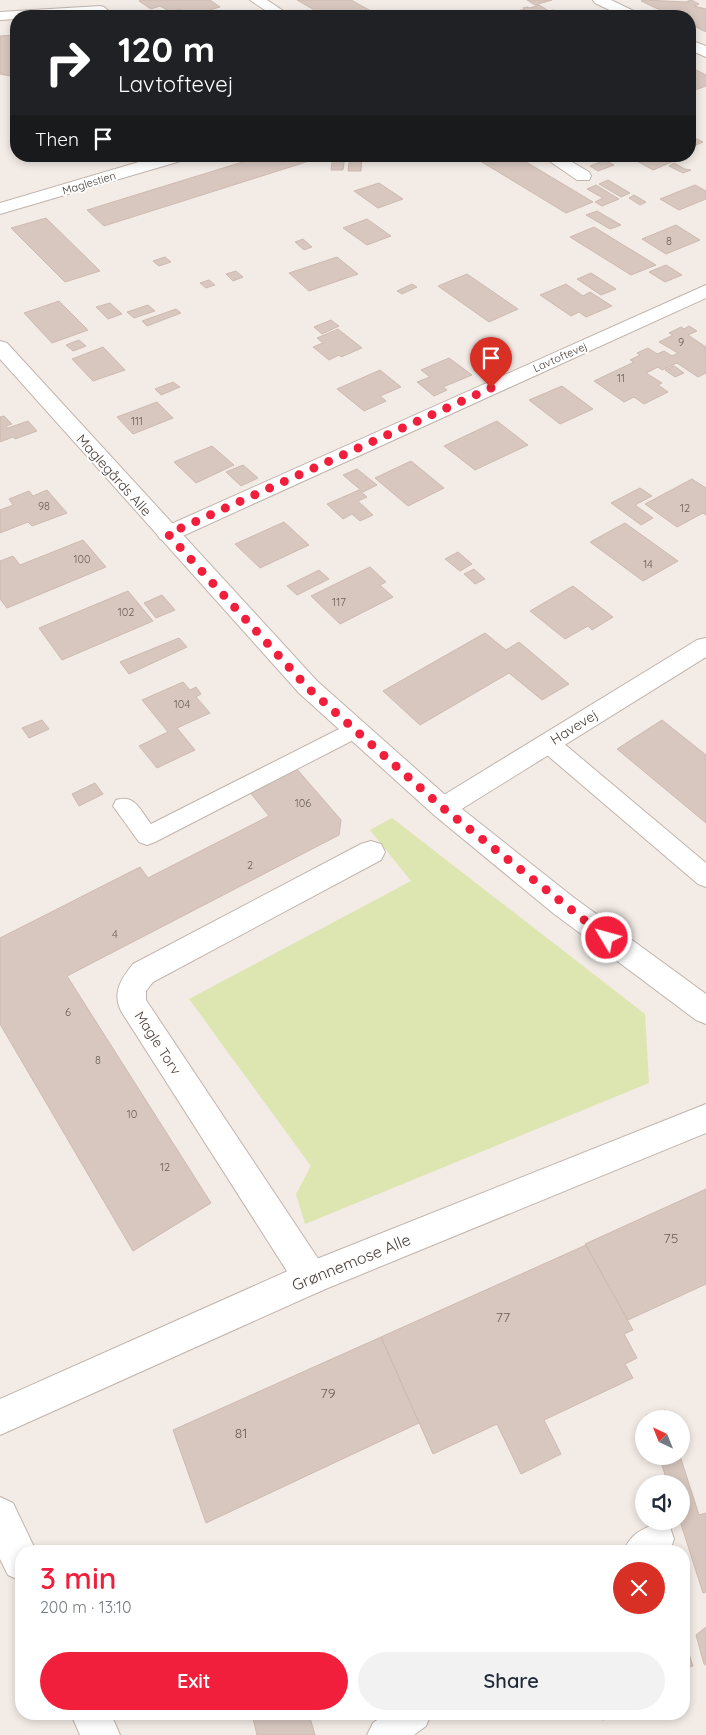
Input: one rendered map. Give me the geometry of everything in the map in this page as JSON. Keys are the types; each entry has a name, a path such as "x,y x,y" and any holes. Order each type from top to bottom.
{"street":[{"path":"257,0 274,10"},
{"path":"600,0 617,10"},
{"name":"Maglestien","path":"0,209 158,162"},
{"path":"560,162 583,176"},
{"name":"Lavtoftevej","path":"168,534 706,291"},
{"name":"Maglegårds Alle","path":"0,347 308,688 443,808 563,905 706,1011"},
{"name":"Havevej","path":"443,808 706,646"},
{"name":"Magle Torv","path":"311,1278 131,1002 132,988 143,973 371,852"},
{"name":"Grønnemose Alle","path":"0,1417 311,1278 706,1118"},
{"path":"0,1516 15,1549"},
{"path":"93,1720 100,1735"}],"lane":[{"path":"124,806 147,836 355,729"},
{"path":"548,743 706,877"},
{"path":"385,1735 406,1720"}],"green space":[{"path":"392,818 645,1014 649,1083 305,1224 296,1194 311,1166 189,999 411,881 370,830"}],"building":[{"path":"210,0 220,7 210,10 167,10 160,6 151,9 139,1"},
{"path":"297,0 351,0 369,10 314,10"},
{"path":"527,0 552,0 535,5"},
{"path":"691,0 699,4 694,6 706,9 706,32 696,27 696,10 660,10 641,1 686,2"},
{"path":"539,5 547,10 521,10 527,7"},
{"path":"10,35 10,76 0,74 0,36"},
{"path":"696,70 706,75 706,86 696,90"},
{"path":"696,138 703,142 696,145"},
{"path":"243,162 306,162 104,226 87,210"},
{"path":"332,162 344,162 343,170 331,170"},
{"path":"349,162 362,162 361,171 348,171"},
{"path":"482,162 526,162 593,202 566,213"},
{"path":"600,162 609,162 614,165 598,171 590,166"},
{"path":"639,162 672,162 653,170"},
{"path":"674,163 691,170 683,173 669,166"},
{"path":"608,180 630,193 621,197 599,184"},
{"path":"379,183 403,199 378,208 354,191"},
{"path":"596,185 619,199 602,206 595,202 603,198 587,189"},
{"path":"695,185 706,191 706,199 679,210 660,199"},
{"path":"634,195 646,202 640,205 629,198"},
{"path":"597,211 621,225 610,229 586,215"},
{"path":"46,218 100,271 65,282 11,228"},
{"path":"367,219 391,236 367,245 343,228"},
{"path":"676,225 700,240 666,254 642,239"},
{"path":"594,227 656,265 631,275 570,237"},
{"path":"303,239 312,247 304,250 295,242"},
{"path":"165,257 171,262 159,266 153,261"},
{"path":"337,257 358,274 309,291 289,273"},
{"path":"666,265 682,275 665,282 649,272"},
{"path":"236,271 243,277 233,281 226,274"},
{"path":"591,273 616,289 601,295 577,279"},
{"path":"467,274 518,309 489,322 438,286"},
{"path":"209,280 215,285 206,288 200,283"},
{"path":"412,284 417,287 402,294 397,291"},
{"path":"566,284 583,296 590,292 612,306 586,317 579,312 571,316 540,295"},
{"path":"59,301 88,330 52,343 24,313"},
{"path":"110,303 122,314 108,319 96,307"},
{"path":"148,305 155,311 134,318 127,312"},
{"path":"176,309 181,313 147,326 142,321"},
{"path":"331,320 339,326 322,334 314,327"},
{"path":"689,326 697,331 688,335 706,347 706,373 698,377 677,363 662,370 658,367 646,373 662,383 658,385 668,392 644,404 634,397 624,402 594,381 634,362 630,360 640,355 637,353 648,348 657,354 664,351 672,356 678,353 659,342 673,335 669,333 681,327 684,329"},
{"path":"338,329 362,348 329,360 313,347 323,343 317,338"},
{"path":"79,340 86,346 73,351 66,345"},
{"path":"103,347 125,370 93,381 72,359"},
{"path":"449,358 472,375 443,387 447,390 434,396 417,382 430,377 421,370"},
{"path":"674,366 684,373 675,377 665,370"},
{"path":"380,370 401,387 380,396 386,401 364,411 337,389"},
{"path":"173,382 180,387 161,395 155,389"},
{"path":"562,386 593,409 560,424 529,400"},
{"path":"157,402 173,418 133,434 117,417"},
{"path":"4,416 12,424 6,426 8,428 28,421 37,431 0,442 0,417"},
{"path":"497,421 528,445 475,470 444,446"},
{"path":"212,446 234,465 196,483 174,462"},
{"path":"411,461 444,488 408,506 375,478"},
{"path":"243,465 258,478 241,486 226,472"},
{"path":"357,469 377,485 363,492 343,475"},
{"path":"692,479 706,488 706,515 703,513 677,527 645,504"},
{"path":"640,488 652,496 635,505 653,518 641,525 611,503"},
{"path":"47,490 67,513 32,526 28,522 0,533 0,510 13,505 9,499 29,491 33,496"},
{"path":"359,490 367,497 358,501 373,515 360,521 352,514 343,519 327,504"},
{"path":"284,522 309,545 260,568 235,544"},
{"path":"625,523 678,561 643,581 590,542"},
{"path":"83,540 106,567 7,608 0,599 0,561 13,556 20,565"},
{"path":"458,552 472,564 460,571 445,559"},
{"path":"370,567 386,582 380,585 393,597 340,624 311,596"},
{"path":"474,569 485,579 475,584 464,574"},
{"path":"319,570 329,579 297,595 287,586"},
{"path":"573,586 613,617 592,630 588,626 565,639 530,611"},
{"path":"128,591 153,621 62,660 39,628"},
{"path":"162,595 175,610 156,618 144,603"},
{"path":"485,633 506,650 519,642 569,684 542,700 509,673 420,725 383,691"},
{"path":"179,638 187,647 129,674 120,662"},
{"path":"183,682 190,690 196,687 201,694 196,697 210,713 177,728 195,750 157,768 139,746 168,732 142,700"},
{"path":"42,720 49,729 29,738 22,728"},
{"path":"662,720 706,755 706,823 617,749"},
{"path":"296,768 341,820 339,835 67,976 211,1203 133,1251 0,1024 0,938 140,867 148,878 269,816 249,791"},
{"path":"95,783 103,794 79,806 72,794"},
{"path":"706,1189 706,1284 628,1320 585,1244"},
{"path":"586,1245 633,1330 624,1334 637,1358 625,1364 633,1378 544,1420 561,1454 521,1474 497,1424 433,1454 381,1337"},
{"path":"381,1337 419,1423 206,1523 173,1430"},
{"path":"662,1465 683,1465 686,1475 665,1475"},
{"path":"690,1487 699,1515 706,1513 706,1592 703,1593 690,1552 690,1545 688,1545 683,1530 690,1530"},
{"path":"706,1627 706,1665 704,1664 696,1635"},
{"path":"253,1720 311,1720 315,1735 257,1735"}],"route":[{"path":"491,388 168,534 308,688 443,808 607,938"}]}
